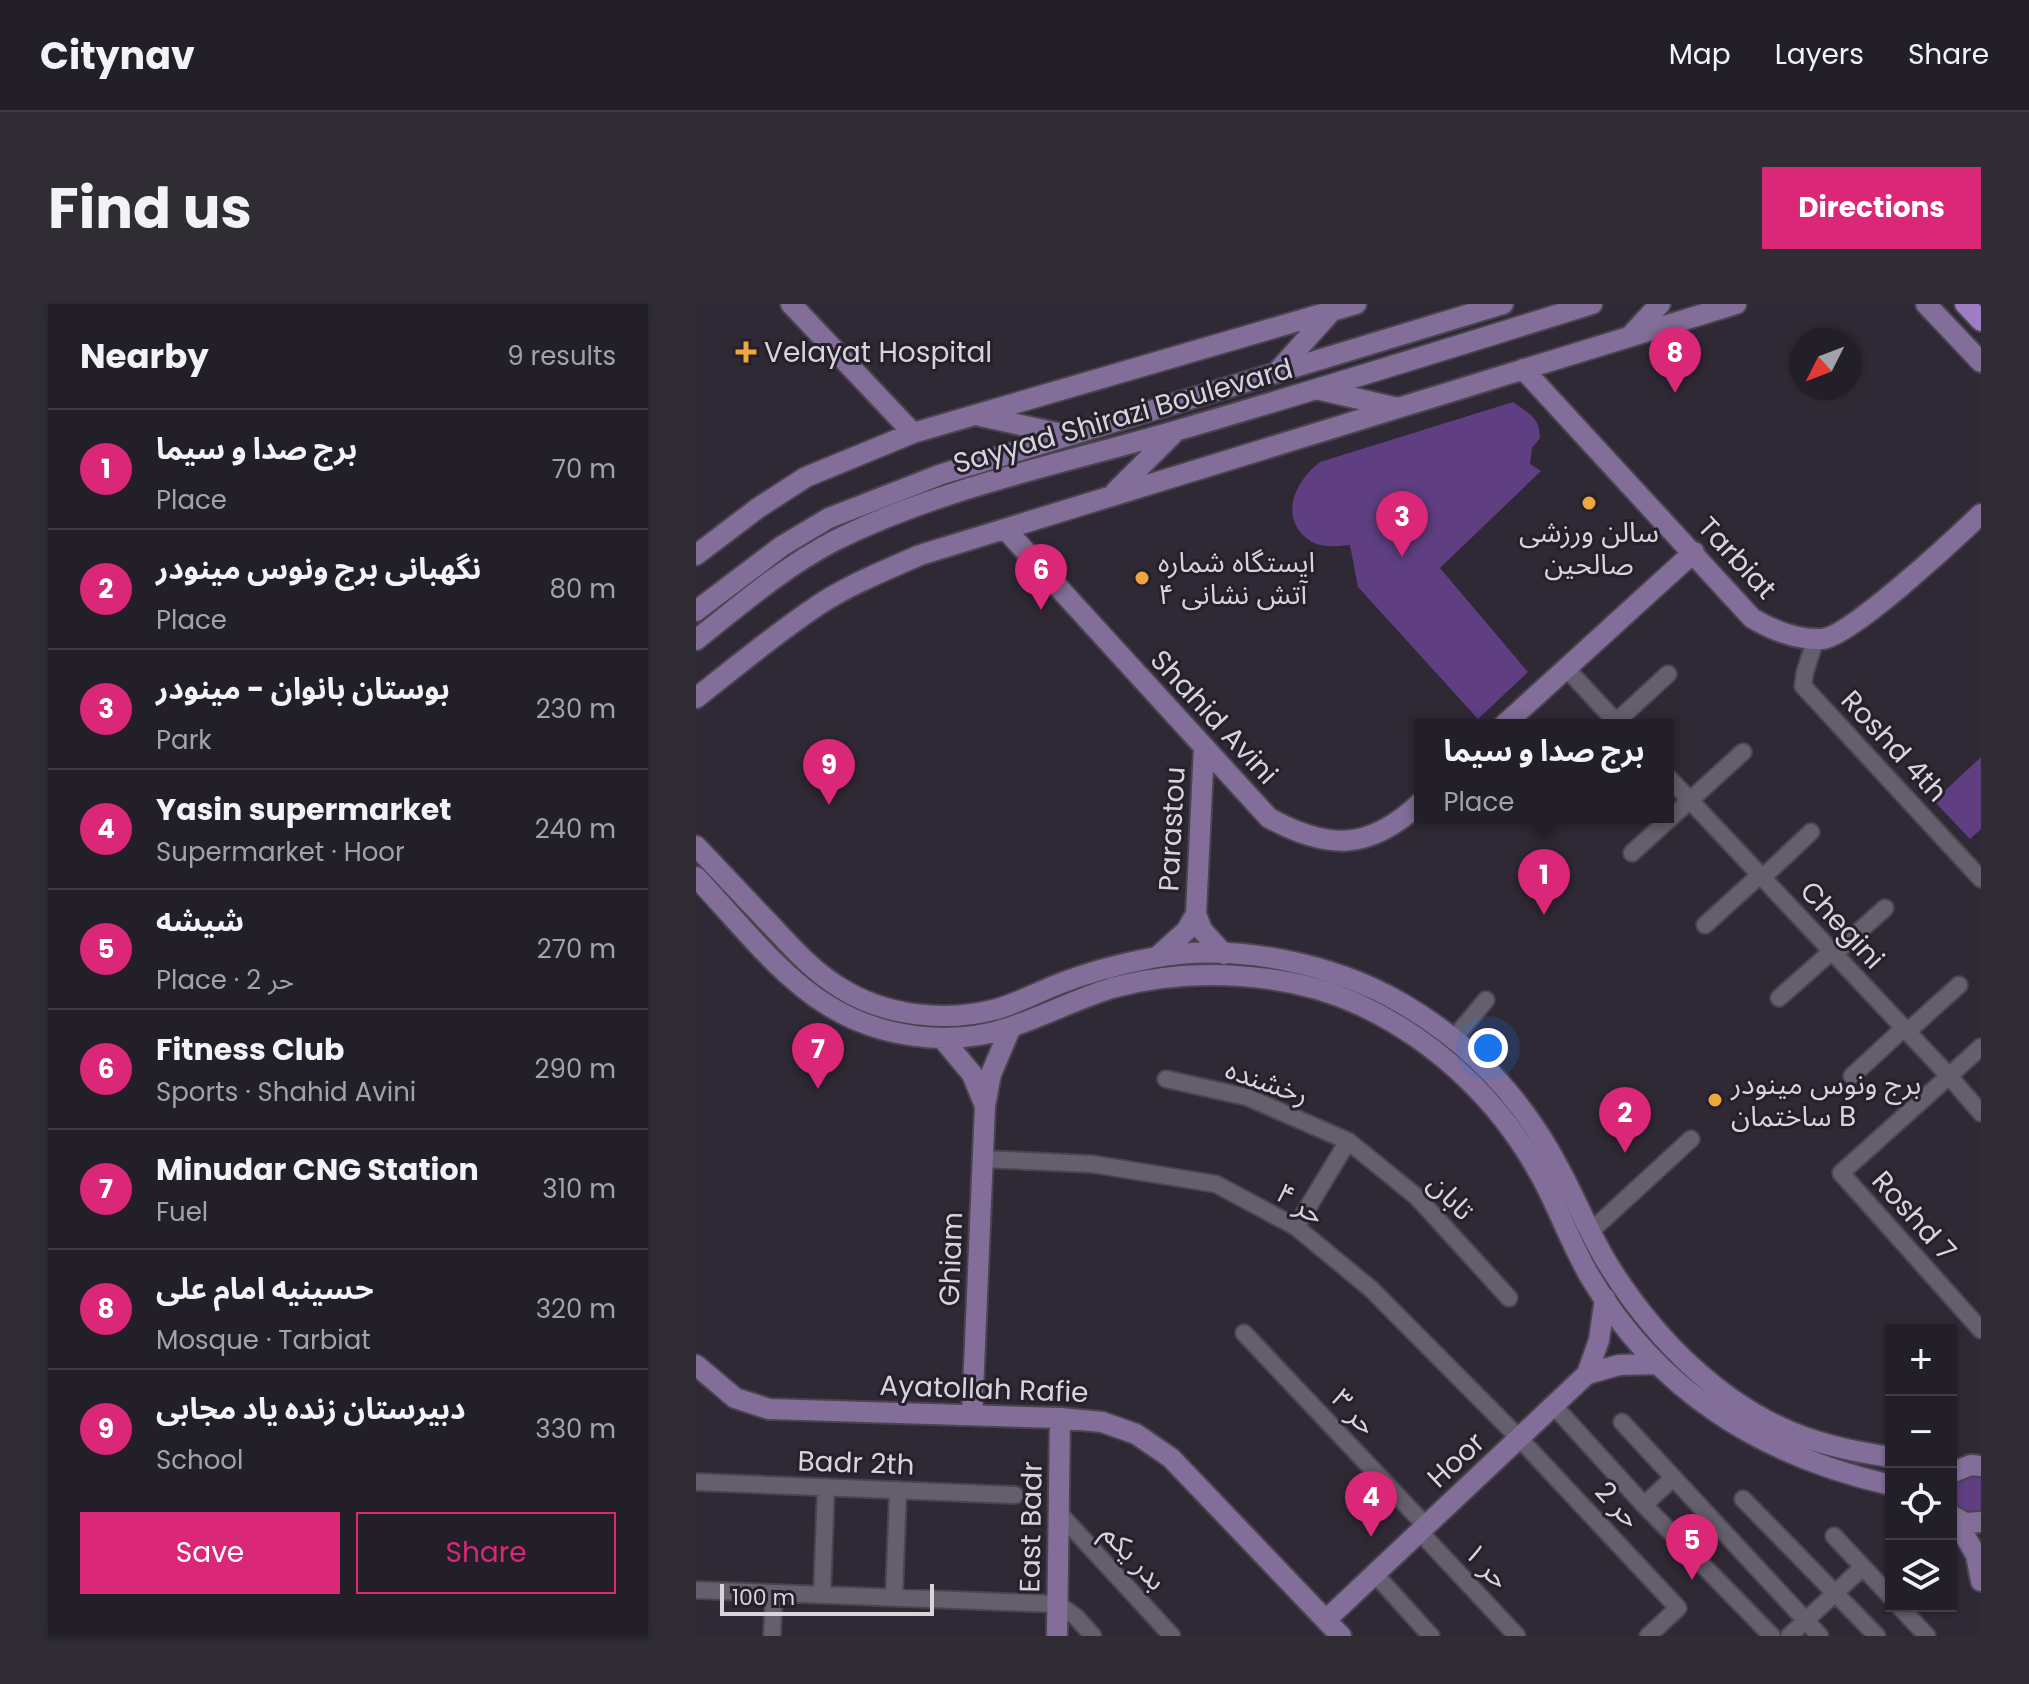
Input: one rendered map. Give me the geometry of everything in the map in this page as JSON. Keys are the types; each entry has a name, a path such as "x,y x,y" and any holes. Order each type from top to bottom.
{"main road":[{"path":"1965,304 1981,321"}],"street":[{"path":"791,304 913,433"},
{"path":"696,555 758,508 806,477 913,433 1356,304"},
{"name":"Sayyad Shirazi Boulevard","path":"696,611 782,546 829,518 942,474 1503,304"},
{"name":"Sayyad Shirazi Boulevard","path":"696,640 787,570 833,542 883,520 951,495 1176,431 1592,304"},
{"path":"1628,338 1660,304"},
{"path":"696,698 783,630 859,581 920,555 1736,304"},
{"path":"1926,304 1981,362"},
{"path":"1949,304 1957,337"},
{"path":"1275,374 1329,314"},
{"name":"Tarbiat","path":"1523,369 1752,618 1785,634 1816,638"},
{"path":"1316,389 1399,409"},
{"path":"978,416 1066,435"},
{"path":"1112,495 1176,431"},
{"path":"1816,638 1824,639 1858,621 1979,520"},
{"name":"Shahid Avini","path":"1006,530 1269,818 1301,835 1339,842 1374,835 1414,809"},
{"path":"1511,719 1694,552"},
{"name":"Roshd 4th","path":"1816,638 1803,686 1981,879"},
{"path":"1566,668 1614,719"},
{"path":"1622,719 1668,674"},
{"name":"Parastou","path":"1157,957 1186,931 1196,914 1204,747"},
{"path":"1674,815 1743,752"},
{"name":"Chegini","path":"1674,784 1981,1113"},
{"path":"1632,853 1665,823"},
{"path":"1705,925 1811,832"},
{"path":"696,846 802,959 840,988 883,1007 929,1016 975,1014 998,1009 1060,983 1107,968 1157,957 1224,954 1257,955 1342,975 1422,1015 1458,1042 1501,1083 1536,1126 1608,1266 1638,1309 1673,1349 1713,1385 1755,1413 1802,1437 1855,1452 1885,1456"},
{"path":"696,877 788,975 829,1006 876,1028 927,1038 979,1035 1011,1027 1113,988 1160,978 1205,975 1254,977 1300,986 1357,1004 1430,1045 1486,1097 1518,1138 1544,1182 1590,1277 1621,1322 1657,1364 1700,1402 1757,1438 1794,1456 1846,1475 1885,1484"},
{"path":"1779,998 1885,908"},
{"name":"Parastou","path":"1196,914 1212,943 1224,954"},
{"path":"1852,1076 1959,985"},
{"path":"1450,1064 1445,1055 1447,1047 1458,1042 1486,1000"},
{"path":"1412,1034 1427,1031 1428,1024 1422,1015"},
{"name":"Ghiam","path":"972,1415 985,1106 991,1074 1011,1027"},
{"name":"Ghiam","path":"942,1038 972,1074 985,1106"},
{"path":"1949,1076 1981,1047"},
{"name":"Roshd 7","path":"1949,1076 1841,1173 1981,1330"},
{"name":"رخشنده","path":"1166,1079 1247,1097 1348,1141"},
{"path":"1591,1231 1691,1139"},
{"path":"1296,1227 1348,1141"},
{"name":"تابان","path":"1348,1141 1417,1197 1509,1298"},
{"name":"حر ۴","path":"983,1159 1092,1164 1216,1184 1296,1227 1371,1289 1519,1438"},
{"name":"Hoor","path":"1327,1619 1587,1374 1599,1340 1605,1298"},
{"name":"حر ۳","path":"1244,1333 1423,1529"},
{"path":"1587,1374 1619,1365 1657,1364"},
{"name":"Ayatollah Rafie","path":"696,1365 735,1398 769,1409 1060,1418 1102,1422 1136,1434 1171,1458 1341,1636"},
{"path":"1554,1406 1644,1505 1772,1636"},
{"name":"East Badr","path":"1057,1636 1060,1418"},
{"path":"1622,1422 1820,1636"},
{"name":"حر 2","path":"1519,1438 1678,1608 1648,1636"},
{"path":"1957,1467 1981,1466"},
{"path":"1644,1505 1673,1478"},
{"name":"Badr 2th","path":"696,1482 1015,1495"},
{"path":"822,1595 826,1487"},
{"path":"894,1598 898,1490"},
{"path":"1743,1499 1877,1636"},
{"name":"بدر یکم","path":"1059,1513 1172,1636"},
{"path":"1957,1519 1965,1523 1981,1522"},
{"path":"1957,1522 1978,1549 1981,1581"},
{"name":"حر ۱","path":"1423,1529 1517,1636"},
{"path":"1834,1536 1885,1591"},
{"path":"1789,1636 1863,1567"},
{"path":"1375,1574 1431,1636"},
{"path":"696,1590 1058,1604 1076,1617 1093,1636"},
{"path":"772,1636 774,1593"},
{"path":"1905,1612 1927,1636"}],"shaded area":[{"path":"1513,402 1532,416 1538,425 1540,438 1532,448 1530,464 1541,471 1440,568 1528,672 1478,719 1358,587 1350,545 1326,546 1312,542 1295,523 1293,501 1303,480 1320,462"},
{"path":"1981,757 1981,829 1970,839 1934,801"},
{"path":"1981,1466 1981,1522 1957,1516 1957,1472"}],"place":[{"name":"Velayat Hospital","path":"746,352"},
{"name":"حسینیه امام علی","path":"1675,393"},
{"name":"سالن ورزشی صالحین","path":"1589,503"},
{"name":"بوستان بانوان - مینودر","path":"1402,557"},
{"name":"ایستگاه شماره ۴ آتش نشانی","path":"1142,578"},
{"name":"Fitness Club","path":"1041,610"},
{"name":"دبیرستان زنده یاد مجابی","path":"829,805"},
{"name":"برج صدا و سیما","path":"1544,915"},
{"name":"Minudar CNG Station","path":"818,1089"},
{"name":"برج ونوس مینودر ساختمان B","path":"1715,1100"},
{"name":"نگهبانی برج ونوس مینودر","path":"1625,1153"},
{"name":"Yasin supermarket","path":"1371,1537"},
{"name":"شیشه","path":"1692,1580"}]}
